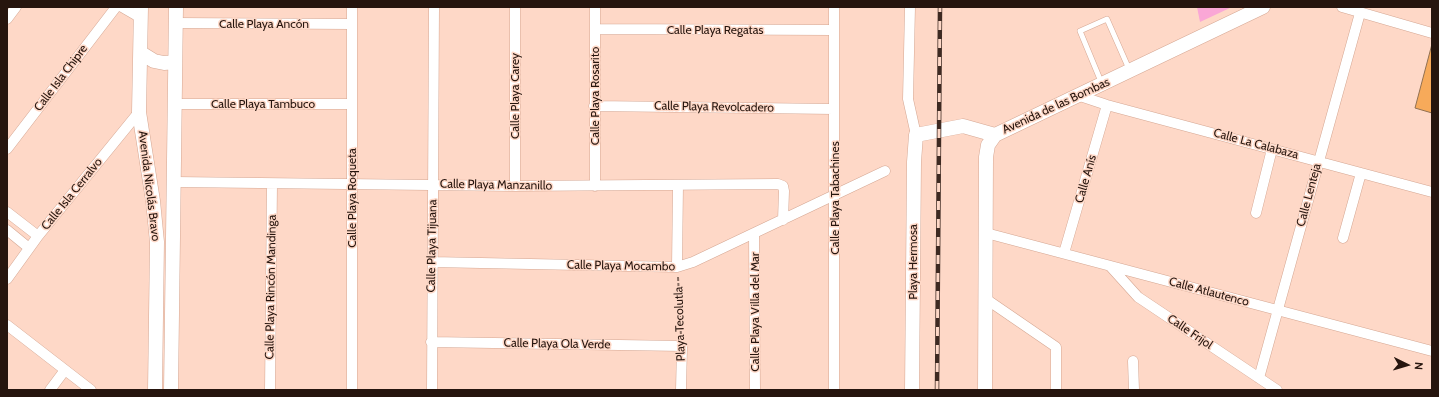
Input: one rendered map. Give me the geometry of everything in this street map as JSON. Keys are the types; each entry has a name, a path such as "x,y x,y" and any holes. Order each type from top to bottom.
{"street":[{"path":"7,19 16,7"},
{"name":"Calle Isla Chipre","path":"7,149 116,7"},
{"path":"122,7 141,13"},
{"name":"Avenida Nicolás Bravo","path":"171,390 176,7"},
{"name":"Calle Playa Roqueta","path":"352,7 352,390"},
{"name":"Calle Playa Tijuana","path":"432,390 434,7"},
{"name":"Calle Playa Carey","path":"515,7 515,186"},
{"name":"Calle Playa Rosarito","path":"595,186 594,106 596,7"},
{"name":"Calle Playa Tabachines","path":"834,7 834,390"},
{"name":"Playa Hermosa","path":"910,7 908,99 916,135 914,162 912,390"},
{"name":"Avenida de las Bombas","path":"985,390 986,157 988,145 995,135 1080,96 1263,7"},
{"path":"1342,7 1432,33"},
{"name":"Avenida Nicolás Bravo","path":"141,13 139,112 153,201 157,275 155,390"},
{"name":"Calle Lenteja","path":"1259,378 1360,13"},
{"name":"Calle Playa Ancón","path":"176,23 352,24"},
{"name":"Calle Playa Regatas","path":"596,29 834,30"},
{"path":"141,53 154,60 164,63 175,62"},
{"name":"Calle La Calabaza","path":"1080,96 1107,105 1432,192"},
{"name":"Calle Playa Tambuco","path":"175,104 351,104"},
{"name":"Calle Anís","path":"1064,253 1107,105"},
{"name":"Calle Playa Revolcadero","path":"594,106 834,109"},
{"name":"Calle Isla Cerralvo","path":"7,279 38,236 139,112"},
{"path":"916,135 963,126 995,135"},
{"path":"1256,213 1272,149"},
{"name":"Calle Playa Mocambo","path":"432,262 677,267 783,220 885,171"},
{"path":"1343,238 1361,173"},
{"name":"Calle Playa Manzanillo","path":"174,189 272,184 433,184 515,186 778,184 783,186 784,191 783,220"},
{"name":"Calle Playa Rincón Mandinga","path":"270,390 272,184"},
{"path":"677,267 678,185"},
{"path":"153,201 163,200 174,189"},
{"path":"7,212 38,236"},
{"path":"7,230 29,248"},
{"name":"Calle Playa Villa del Mar","path":"754,233 755,390"},
{"name":"Calle Atlautenco","path":"986,233 1432,351"},
{"name":"Calle Frijol","path":"1110,266 1138,297 1277,390"},
{"path":"986,300 1056,347 1056,390"},
{"path":"7,324 91,390"},
{"name":"Calle Playa Ola Verde","path":"432,342 682,346"},
{"name":"Playa Tecolutla","path":"681,390 682,346"},
{"path":"1133,361 1134,390"},
{"path":"50,390 65,370"}],"lane":[{"path":"1103,85 1080,31 1107,19 1130,72"}],"path":[{"name":"Playa Tecolutla","path":"677,267 682,346"}],"shaded area":[{"path":"1197,7 1232,7 1200,22"}],"building":[{"path":"1432,44 1432,113 1415,108"}],"railway":[{"path":"937,390 940,7"}]}
